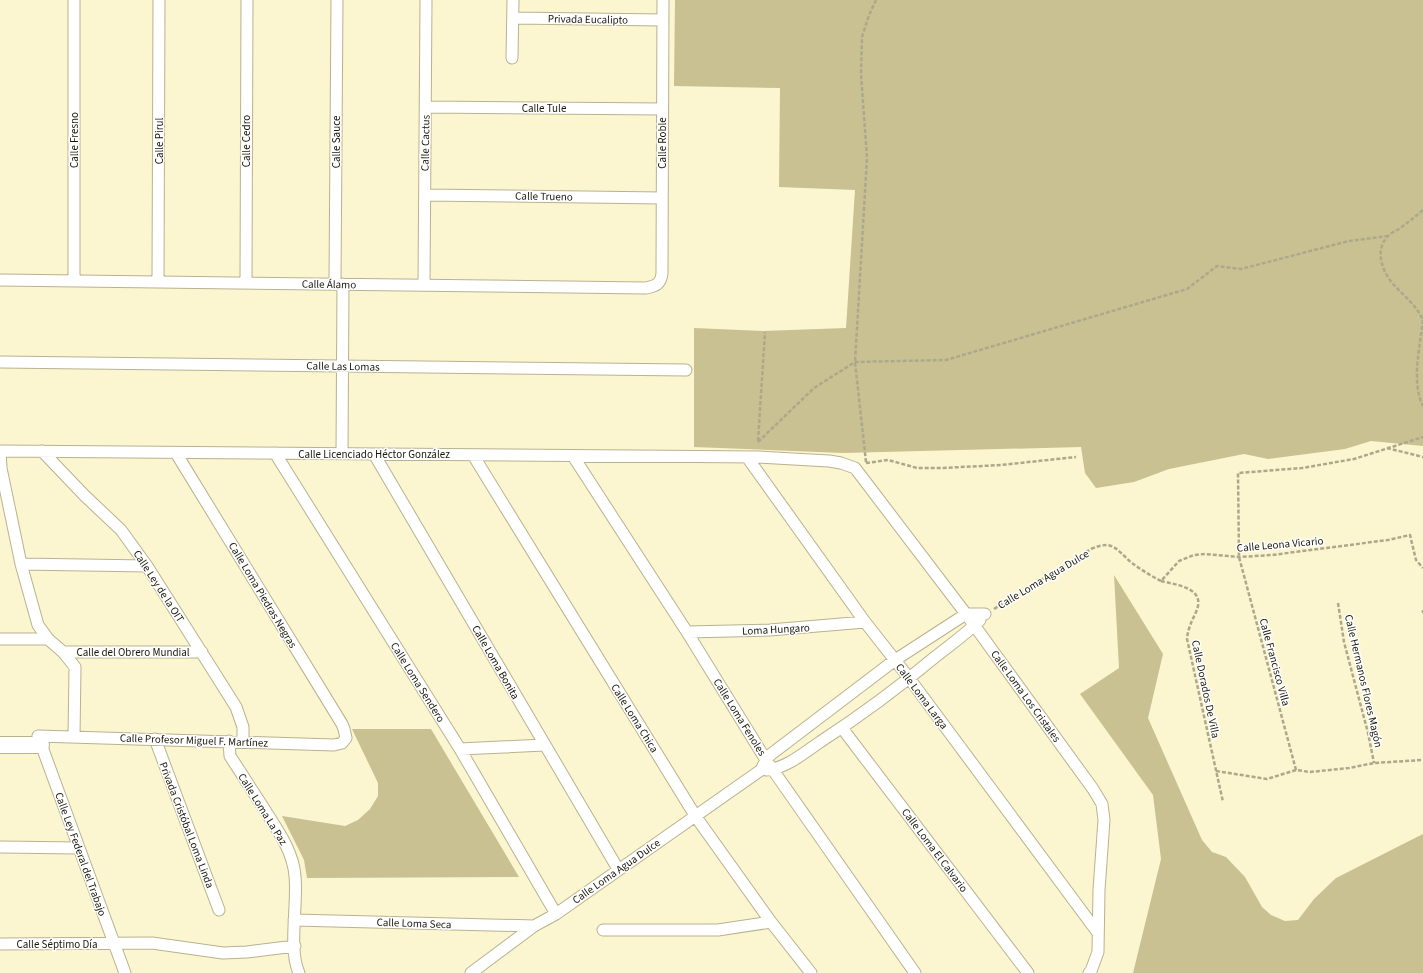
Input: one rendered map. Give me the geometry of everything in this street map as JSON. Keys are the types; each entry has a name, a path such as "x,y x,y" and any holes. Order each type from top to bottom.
{"street":[{"name":"Calle Fresno","path":"74,0 74,280"},
{"name":"Calle Pirul","path":"158,282 159,0"},
{"name":"Calle Cedro","path":"246,283 247,0"},
{"name":"Calle Sauce","path":"337,0 339,284 343,366 342,454"},
{"name":"Calle Cactus","path":"424,285 426,0"},
{"path":"512,58 513,0"},
{"name":"Calle Roble","path":"658,284 662,273 663,0"},
{"name":"Privada Eucalipto","path":"513,18 663,20"},
{"name":"Calle Tule","path":"426,107 662,110"},
{"name":"Calle Trueno","path":"425,195 662,198"},
{"name":"Calle Álamo","path":"0,280 646,288 658,284"},
{"name":"Calle Las Lomas","path":"0,362 686,370"},
{"path":"0,451 1,468 21,564 38,625 48,639 63,652 75,667 74,737"},
{"name":"Calle Licenciado Héctor González","path":"0,451 752,457 829,461 855,468"},
{"name":"Calle Ley de la OIT","path":"42,452 121,530 146,566 236,707 242,727 243,742"},
{"name":"Calle Loma Piedras Negras","path":"176,452 342,724 346,738"},
{"name":"Calle Loma Sendero","path":"275,453 460,749 556,914"},
{"name":"Calle Loma Bonita","path":"374,454 618,869"},
{"name":"Calle Loma Chica","path":"473,455 696,817 771,922 811,973"},
{"name":"Calle Loma Fenoles","path":"573,456 688,632 766,760 767,770 915,973"},
{"name":"Calle Loma Larga","path":"752,457 865,622 909,678 1098,933"},
{"name":"Calle Loma Los Cristales","path":"855,468 966,614 1093,789 1102,804 1104,820 1099,890 1098,952 1090,972"},
{"path":"21,564 146,566"},
{"path":"766,760 788,741 895,660 966,614"},
{"name":"Calle Loma Agua Dulce","path":"966,614 985,614"},
{"name":"Calle Loma Agua Dulce","path":"472,973 534,926 556,914 618,869 696,817 767,770 798,756 842,728 909,678 974,625 985,614"},
{"name":"Loma Hungaro","path":"688,632 770,630 865,622"},
{"path":"0,639 48,639"},
{"name":"Calle del Obrero Mundial","path":"63,652 202,652"},
{"name":"Calle Loma El Calvario","path":"842,728 1028,973"},
{"name":"Calle Profesor Miguel F. Martínez","path":"0,745 74,737 334,744 342,743 346,738"},
{"name":"Privada Cristóbal Loma Linda","path":"155,739 219,910"},
{"name":"Calle Ley Federal del Trabajo","path":"40,741 125,973"},
{"name":"Calle Loma La Paz","path":"229,742 230,756 281,836 293,862 295,876 294,946 295,958 299,973"},
{"path":"460,749 544,745"},
{"path":"0,847 79,848"},
{"name":"Calle Loma Seca","path":"294,920 534,926"},
{"path":"603,930 718,930 771,922"},
{"name":"Calle Séptimo Día","path":"0,944 114,944"},
{"path":"114,944 152,944 223,953 247,952 294,946"}],"path":[{"path":"866,463 854,362 866,158 861,74 862,37 869,15 876,0"},
{"path":"1423,210 1388,236 1382,246 1380,256 1382,265 1393,284 1418,310 1423,320 1417,384 1419,396 1423,406"},
{"path":"758,442 814,388 854,362 946,360 1187,289 1217,266 1241,269 1350,241 1388,236"},
{"path":"752,457 758,442 765,332"},
{"path":"1387,448 1423,437"},
{"path":"1387,448 1423,457"},
{"name":"Calle Francisco Villa","path":"1296,770 1239,557 1238,473 1302,468 1354,459 1387,448"},
{"path":"855,468 866,463 888,460 917,468 942,468 1001,465 1076,457"},
{"name":"Calle Leona Vicario","path":"1161,581 1179,561 1190,556 1204,554 1239,557 1335,548 1410,535 1416,560 1423,568"},
{"name":"Calle Loma Agua Dulce","path":"985,614 1091,549 1100,546 1109,546 1118,549 1132,563 1161,581"},
{"name":"Calle Dorados De Villa","path":"1161,581 1190,589 1196,594 1198,600 1198,607 1190,623 1187,638 1223,802"},
{"name":"Calle Hermanos Flores Magón","path":"1338,602 1344,642 1368,733 1374,763"},
{"path":"1216,771 1267,779 1296,770 1310,772 1349,768 1374,763 1423,760"}],"shaded area":[{"path":"675,0 1423,0 1423,446 1371,441 1345,449 1268,459 1244,454 1169,469 1134,482 1096,488 1085,473 1081,447 843,453 694,447 694,328 763,331 846,328 855,190 779,187 780,88 674,86"},
{"path":"1114,575 1163,654 1148,718 1202,840 1212,852 1226,857 1245,877 1262,907 1271,915 1285,921 1298,920 1314,899 1336,878 1423,834 1423,973 1133,973 1161,859 1153,795 1080,694 1119,668"},
{"path":"352,729 431,729 519,877 307,878 304,860 282,816 345,826 358,820 370,809 378,796 378,783"}]}
